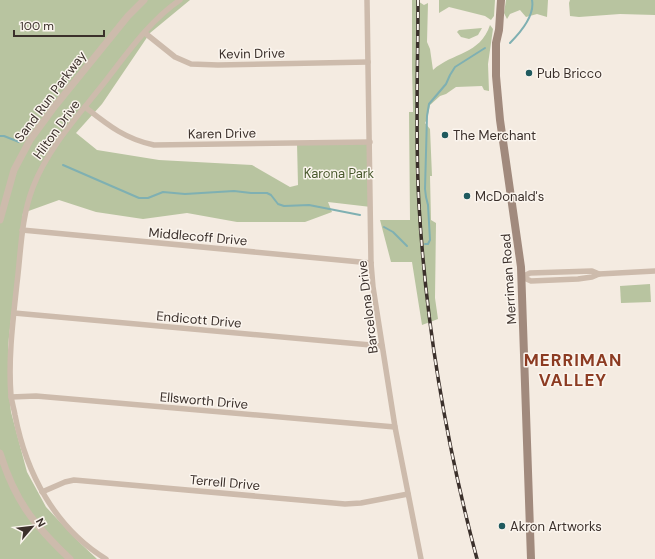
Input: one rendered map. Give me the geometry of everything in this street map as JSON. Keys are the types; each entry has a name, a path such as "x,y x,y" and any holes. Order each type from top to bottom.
{"main road":[{"name":"Merriman Road","path":"501,0 499,30 496,43 497,90 522,277 531,559"}],"street":[{"name":"Sand Run Parkway","path":"0,220 14,170 30,140 55,106 128,16 144,0"},
{"name":"Hilton Drive","path":"106,559 91,549 69,529 53,510 42,492 23,447 11,397 11,363 14,313 22,230 31,192 43,165 54,146 145,33 161,15 180,0"},
{"name":"Barcelona Drive","path":"368,0 371,263 373,287 395,427 421,559"},
{"name":"Kevin Drive","path":"145,33 175,57 191,64 218,65 368,62"},
{"name":"Karen Drive","path":"85,107 120,133 136,140 154,144 370,142"},
{"name":"Middlecoff Drive","path":"22,230 371,263"},
{"path":"522,277 530,273 592,271 600,274"},
{"path":"522,277 531,281 559,280 592,277 600,274 655,271"},
{"path":"559,272 559,280"},
{"path":"582,272 582,278"},
{"name":"Endicott Drive","path":"14,313 382,346"},
{"name":"Ellsworth Drive","path":"11,397 36,396 395,427"},
{"path":"0,453 13,489 27,513 45,536 70,559"},
{"name":"Terrell Drive","path":"42,492 65,482 74,480 345,504 361,503 408,494"}],"green space":[{"name":"Karona Park","path":"0,0 190,0 150,33 102,104 76,133 97,150 159,160 252,165 290,187 298,185 297,143 370,142 371,207 328,202 332,212 305,222 237,222 187,213 143,219 96,212 59,200 23,213 8,346 8,384 11,412 27,472 46,507 97,559 0,559"},
{"path":"412,0 416,0 424,5 428,3 427,42 430,49 433,70 441,64 473,48 486,35 490,25 493,29 488,64 489,91 484,90 482,86 456,87 440,96 430,105 425,123 430,129 432,176 430,176 431,220 436,223 435,298 438,319 422,325 412,262 391,262 380,220 410,220 409,112 413,112"},
{"path":"439,0 495,0 494,16 491,20 485,16 449,7 439,13"},
{"path":"506,0 548,0 547,17 537,14 526,17 520,10 510,14 507,19 504,13"},
{"path":"570,0 655,0 655,15 620,14 579,17 570,16"},
{"path":"482,28 478,35 469,39 461,37 457,32 459,30"},
{"path":"650,284 651,302 621,303 620,286"}],"waterway":[{"path":"510,43 529,18 532,0"},
{"path":"425,244 428,244 430,240 428,205 425,189 427,116 429,104 446,84 455,67 485,48"},
{"path":"0,136 4,136 19,142"},
{"path":"63,165 139,198 148,198 163,192 185,194 234,191 267,193 271,195 278,204 284,206 309,205 360,215"},
{"path":"384,227 393,232 407,246"}],"railway":[{"path":"418,0 417,128 422,250 432,340 439,384 456,472 477,559"}],"place":[{"name":"Pub Bricco","path":"529,73"},
{"name":"The Merchant","path":"445,135"},
{"name":"McDonald's","path":"467,196"},
{"name":"Akron Artworks","path":"502,526"}],"district":[{"name":"MERRIMAN VALLEY","path":"573,370"}]}
